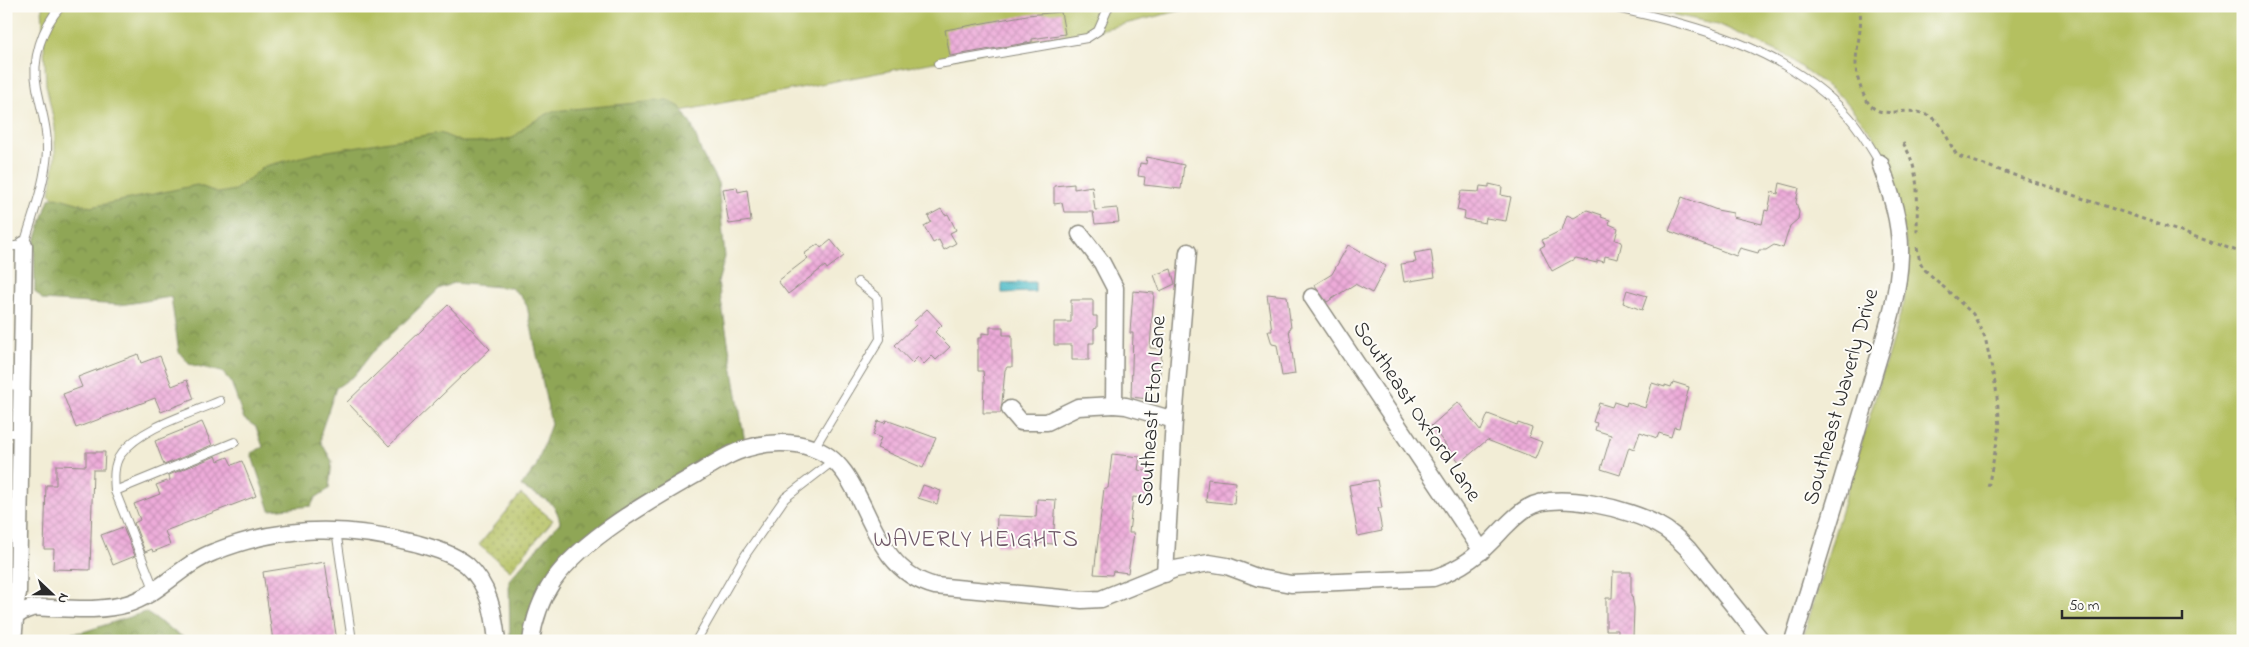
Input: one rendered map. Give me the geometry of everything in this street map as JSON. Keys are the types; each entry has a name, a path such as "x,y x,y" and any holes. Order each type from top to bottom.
{"street":[{"name":"Southeast Waverly Drive","path":"1794,641 1862,415 1898,278 1900,252 1896,210 1880,163"},
{"path":"1080,234 1102,263 1115,288 1114,405"},
{"path":"9,628 18,593 13,433 14,386 24,245"},
{"name":"Southeast Eton Lane","path":"1165,574 1174,420 1188,252"},
{"name":"Southeast Oxford Lane","path":"1312,297 1482,551"},
{"path":"1010,409 1021,422 1047,422 1078,407 1114,405 1126,406 1174,420"},
{"path":"531,641 538,610 554,580 564,567 639,507 725,458 748,448 784,443 814,448 835,459 843,470 885,549 906,574 920,582 935,586 1082,600 1101,599 1165,574 1209,563 1227,566 1259,578 1291,584 1433,578 1452,572 1482,551 1525,509 1539,502 1558,500 1584,502 1614,509 1658,524 1676,537 1762,641"},
{"path":"9,628 29,608 105,608 127,604 155,592 211,553 246,540 283,532 336,530 403,540 442,551 466,565 488,596 494,612 497,641"}],"lane":[{"path":"6,247 24,245 41,190 47,149 43,111 36,86 36,60 43,33 60,6"},
{"path":"938,64 1087,38 1098,31 1109,6"},
{"path":"1607,6 1712,33 1746,46 1787,66 1832,100 1848,116 1880,163"},
{"path":"814,448 880,339 877,297 858,282"},
{"path":"155,592 115,491 114,474 119,455 135,440 156,428 220,401"},
{"path":"115,491 235,442"},
{"path":"696,641 746,554 785,498 835,459"},
{"path":"336,530 352,641"}],"path":[{"path":"1859,6 1862,18 1855,64 1858,79 1868,103 1880,112 1891,114 1900,110 1914,111 1934,118 1940,125 1950,147 1958,156 2243,253"},
{"path":"1903,143 1912,157 1917,176 1917,237"},
{"path":"1916,246 1924,269 1972,314 1985,337 1996,388 2000,426 1988,488"}],"green space":[{"path":"42,6 1199,6 1100,30 101,223 66,216 50,193 55,157 55,127 46,85"},
{"path":"1630,6 2243,6 2243,641 1802,641 1904,302 1908,253 1891,172 1873,135 1844,99 1785,55 1718,24"},
{"path":"667,100 680,107 692,126 702,154 718,183 725,257 718,282 745,442 691,468 635,503 558,568 525,641 510,641 509,580 560,522 558,514 550,503 521,486 536,467 551,424 527,306 520,295 511,288 453,283 439,289 371,354 355,375 336,388 321,432 321,442 332,461 329,489 315,498 311,506 270,510 251,453 263,447 256,427 244,419 231,382 222,372 189,364 179,352 171,297 120,305 43,300 35,292 34,244 49,199 56,197 91,207 197,185 219,193 235,190 265,166 322,152 440,133 462,142 490,142 513,138 527,125 553,111"},
{"path":"521,494 553,520 510,571 479,545"},
{"path":"145,612 189,641 46,641 50,635 83,632"}],"water":[{"path":"1035,282 1035,292 1002,293 1002,283"}],"building":[{"path":"1061,12 1065,34 1032,39 1032,42 950,56 945,30 1027,15"},
{"path":"1147,157 1184,165 1181,189 1144,185 1145,177 1138,176 1140,163 1146,164"},
{"path":"1780,183 1799,188 1796,202 1799,212 1798,219 1790,226 1783,248 1774,245 1766,250 1759,250 1758,253 1740,248 1736,256 1669,231 1682,197 1717,210 1733,213 1733,217 1762,224 1765,210 1768,211 1772,192 1778,194"},
{"path":"1074,184 1074,189 1092,186 1095,210 1117,208 1119,222 1095,224 1093,212 1064,212 1062,203 1054,204 1054,186"},
{"path":"1489,184 1502,187 1501,195 1511,197 1506,221 1486,218 1485,223 1464,219 1465,212 1457,210 1461,191 1479,192 1480,186 1489,187"},
{"path":"737,187 738,192 747,190 751,221 729,224 723,189"},
{"path":"941,209 945,215 948,214 956,230 950,233 956,243 944,250 939,240 933,243 924,226 931,222 928,216"},
{"path":"1587,210 1602,215 1601,217 1610,220 1609,224 1618,228 1615,240 1622,242 1618,259 1605,256 1604,262 1597,260 1597,263 1576,258 1552,271 1540,248 1545,245 1542,240 1562,230 1567,215 1574,218"},
{"path":"831,240 844,256 827,269 825,266 788,294 778,281 808,258 804,254 818,244 821,248"},
{"path":"1348,245 1386,266 1372,293 1355,284 1327,302 1314,285 1332,274"},
{"path":"1431,250 1435,277 1404,282 1401,264 1416,262 1414,253"},
{"path":"1171,269 1175,284 1160,291 1154,275"},
{"path":"1627,290 1647,296 1642,310 1623,303"},
{"path":"1133,291 1154,293 1150,348 1162,349 1159,386 1149,385 1148,399 1131,397 1133,333 1130,333"},
{"path":"1267,294 1287,296 1295,374 1282,376 1277,345 1272,344 1268,331 1272,331"},
{"path":"1071,300 1093,300 1093,316 1097,316 1097,328 1094,329 1094,343 1089,343 1089,360 1072,360 1072,345 1054,345 1054,322 1071,322"},
{"path":"448,305 490,349 389,446 347,402"},
{"path":"927,309 942,325 935,332 950,347 936,360 932,356 924,364 918,357 912,363 895,345 917,324 914,321"},
{"path":"990,327 1003,327 1003,335 1012,335 1012,367 1007,367 1005,370 1001,413 983,413 984,381 983,371 978,371 978,338 982,338 982,333 990,334"},
{"path":"138,354 141,363 160,356 172,386 187,380 194,399 161,412 155,398 76,428 63,394 82,387 78,377"},
{"path":"1673,382 1689,387 1679,428 1674,427 1671,437 1659,433 1657,438 1640,432 1634,449 1629,447 1620,475 1601,469 1611,435 1595,430 1597,423 1593,422 1599,403 1612,407 1614,402 1626,406 1627,402 1645,408 1652,383 1671,387"},
{"path":"1458,402 1481,431 1488,414 1517,425 1518,423 1532,428 1529,437 1542,442 1535,459 1487,440 1460,463 1431,426"},
{"path":"886,420 936,438 923,468 877,448 881,438 873,435 878,421 885,423"},
{"path":"202,422 212,445 164,465 155,441"},
{"path":"86,452 105,452 104,470 93,470 90,570 53,569 54,549 44,549 46,485 56,485 56,465 86,466"},
{"path":"1112,454 1140,457 1138,470 1153,472 1150,499 1133,497 1129,533 1134,533 1128,573 1113,571 1112,575 1094,574 1104,488 1108,488"},
{"path":"216,456 218,461 228,457 232,465 242,461 256,496 165,531 170,545 153,552 152,549 145,552 134,523 140,520 134,504 160,494 156,485 170,480 169,475"},
{"path":"1208,479 1236,482 1234,504 1206,501"},
{"path":"1377,480 1382,508 1378,508 1382,531 1358,536 1349,485"},
{"path":"923,485 941,491 937,504 918,498"},
{"path":"1037,499 1056,500 1053,544 1031,542 1028,545 996,546 997,515 1036,517"},
{"path":"123,527 135,556 113,565 101,535"},
{"path":"325,562 337,641 273,641 263,572"},
{"path":"1613,572 1631,572 1631,596 1634,608 1633,638 1618,638 1618,630 1606,630 1606,598 1612,598"}],"district":[{"name":"WAVERLY HEIGHTS","path":"976,540"}]}
